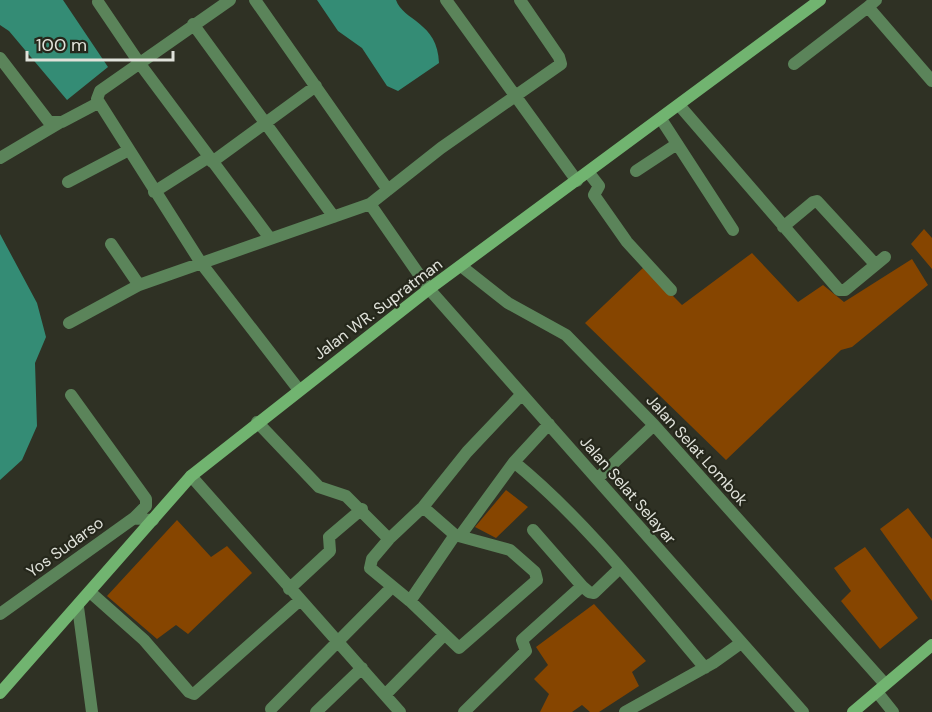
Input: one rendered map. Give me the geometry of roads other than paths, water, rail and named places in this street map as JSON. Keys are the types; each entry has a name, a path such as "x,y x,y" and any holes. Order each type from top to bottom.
{"street":[{"path":"230,0 99,92 98,103 201,263 299,390"},
{"path":"255,0 388,190"},
{"path":"447,0 577,181"},
{"path":"69,323 139,285 269,237 370,204 441,148 561,63 520,0"},
{"name":"Jalan WR. Supratman","path":"0,693 191,476 257,422 431,292 461,266 577,181 594,180 669,130 684,111 820,0"},
{"path":"98,2 140,64 269,237"},
{"path":"794,64 872,3 932,81"},
{"path":"193,24 334,217"},
{"path":"0,58 47,121 59,123"},
{"path":"154,192 211,159 264,124 315,86"},
{"path":"0,158 98,103"},
{"path":"684,111 783,227 840,291 845,290 880,260 817,201 783,227"},
{"path":"636,171 669,130 733,230"},
{"path":"68,182 129,150"},
{"path":"594,180 596,197 627,243 671,290"},
{"name":"Jalan Selat Selayar","path":"370,204 431,292 447,307 521,395 802,712"},
{"path":"111,244 139,285"},
{"name":"Jalan Selat Lombok","path":"461,266 508,303 566,335 654,425 881,688 893,712"},
{"path":"71,395 146,499 145,508 134,518"},
{"path":"423,507 457,535 510,550 538,577 464,645 456,646 410,601 370,568 372,559 389,539 423,507 467,452 521,395"},
{"path":"257,422 320,487 345,495 362,509 389,539"},
{"path":"410,601 457,535 514,462 549,424"},
{"path":"597,480 654,425"},
{"path":"514,462 553,496 620,568 705,668"},
{"path":"191,476 299,601 337,640 400,712"},
{"path":"290,589 330,550 329,537 362,509"},
{"path":"134,518 153,520"},
{"name":"Yos Sudarso","path":"0,614 134,518"},
{"path":"533,530 582,586 592,594 620,568"},
{"path":"464,712 526,651 522,640 582,586"},
{"path":"271,709 392,587"},
{"path":"90,592 144,640 189,692 194,694 299,601"},
{"path":"78,607 92,712"},
{"path":"385,695 444,635"},
{"path":"625,712 705,668 741,643"},
{"path":"853,712 932,645"},
{"path":"316,712 362,668"}],"water":[{"path":"0,0 63,0 108,67 67,100 9,31 0,25"},
{"path":"317,0 396,0 400,7 433,39 439,63 398,91 387,86 362,48 338,31"},
{"path":"0,234 37,303 46,337 35,363 37,426 22,460 0,480"}]}
